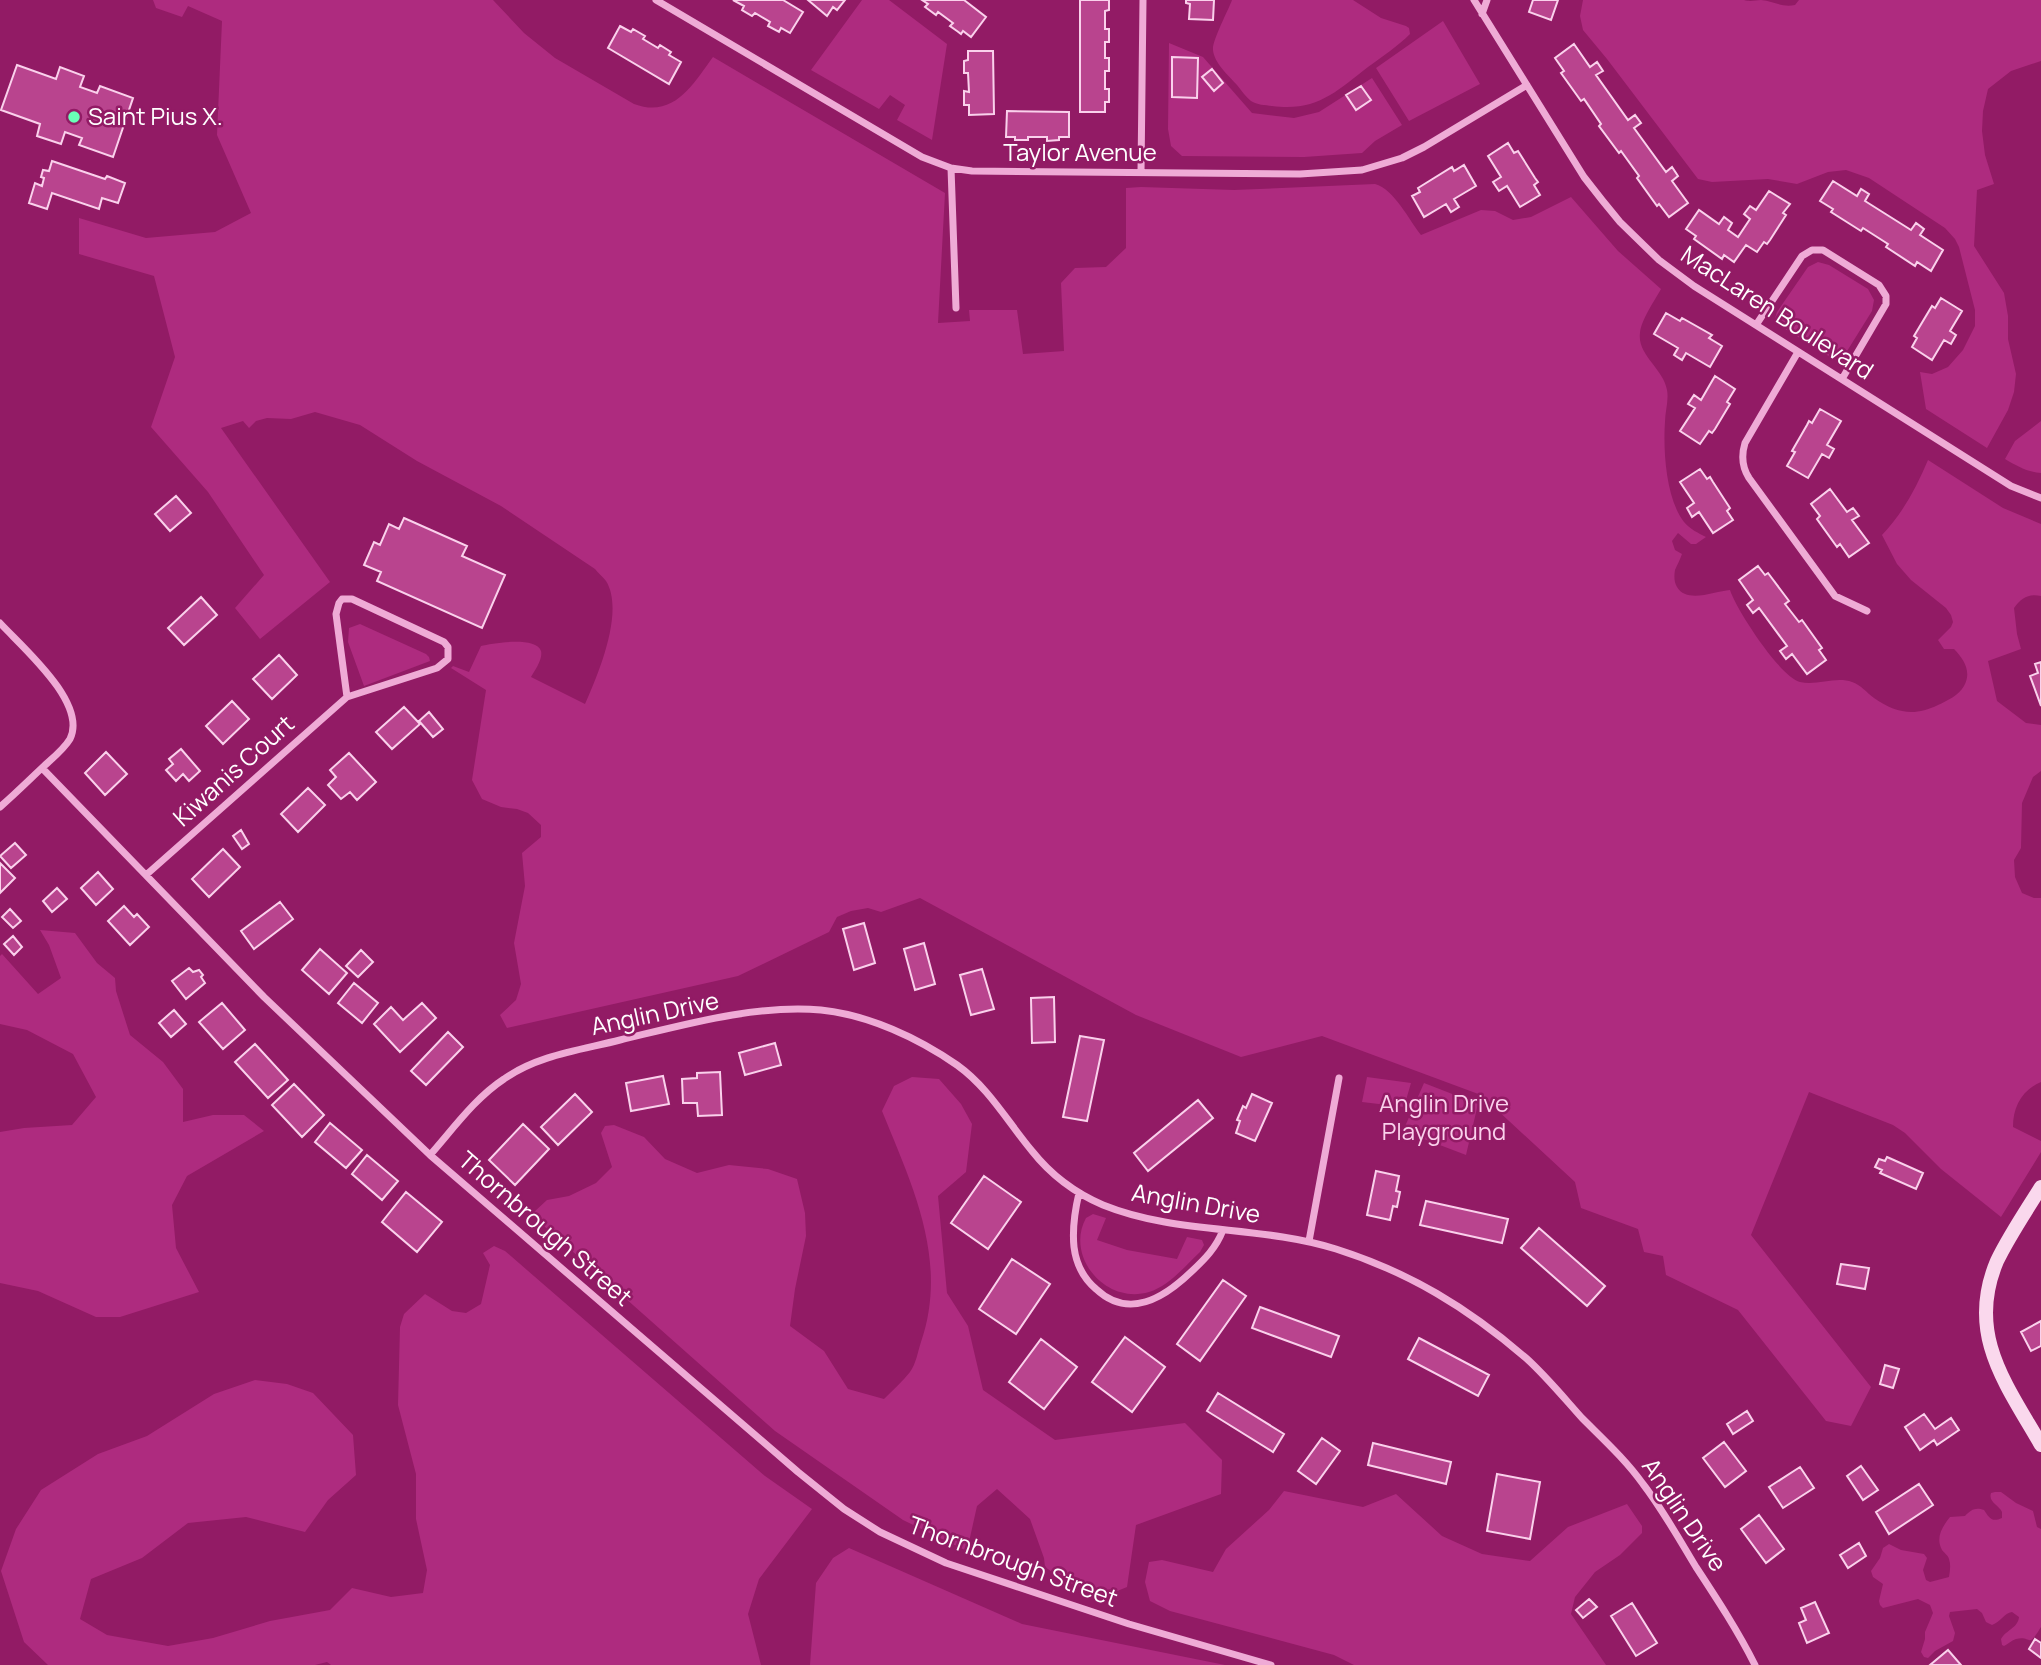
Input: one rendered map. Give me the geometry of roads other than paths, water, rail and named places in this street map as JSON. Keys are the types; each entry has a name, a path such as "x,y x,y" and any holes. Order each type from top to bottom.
{"street":[{"name":"Taylor Avenue","path":"656,0 922,157 951,168 972,171 1300,174 1363,170 1424,148 1527,85"},
{"path":"1141,172 1143,0"},
{"name":"MacLaren Boulevard","path":"1474,0 1584,177 1620,222 1659,260 1694,286 2011,486 2041,498"},
{"path":"1482,14 1487,0"},
{"path":"951,168 956,308"},
{"path":"1756,325 1802,256 1812,250 1823,250 1879,285 1886,296 1886,304 1842,379"},
{"path":"1798,352 1745,443 1742,455 1744,466 1749,478 1835,596 1867,611"},
{"name":"Kiwanis Court","path":"146,875 347,696 437,668 448,659 448,647 444,642 352,599 342,599 336,614 347,696"},
{"path":"0,623 57,685 72,713 73,723 70,738 61,750 0,807"},
{"name":"Thornbrough Street","path":"42,768 264,997 430,1155 844,1509 880,1532 946,1563 1129,1624 1270,1665"},
{"name":"Anglin Drive","path":"430,1155 483,1096 500,1081 534,1063 687,1024 769,1010 839,1013 876,1023 906,1036 959,1066 991,1096 1041,1162 1079,1193 1136,1216 1309,1241 1400,1272 1461,1308 1528,1360 1643,1484 1738,1633 1755,1665"},
{"path":"1309,1241 1339,1078"},
{"path":"2041,1187 1998,1260 1989,1287 1985,1315 1987,1338 1995,1364 2041,1445"},
{"path":"1079,1193 1073,1244 1079,1267 1100,1293 1121,1303 1149,1301 1170,1291 1211,1252 1223,1230"}],"place":[{"name":"Saint Pius X.","path":"74,117"}],"park label":[{"name":"Anglin Drive Playground","path":"1444,1118"}]}
